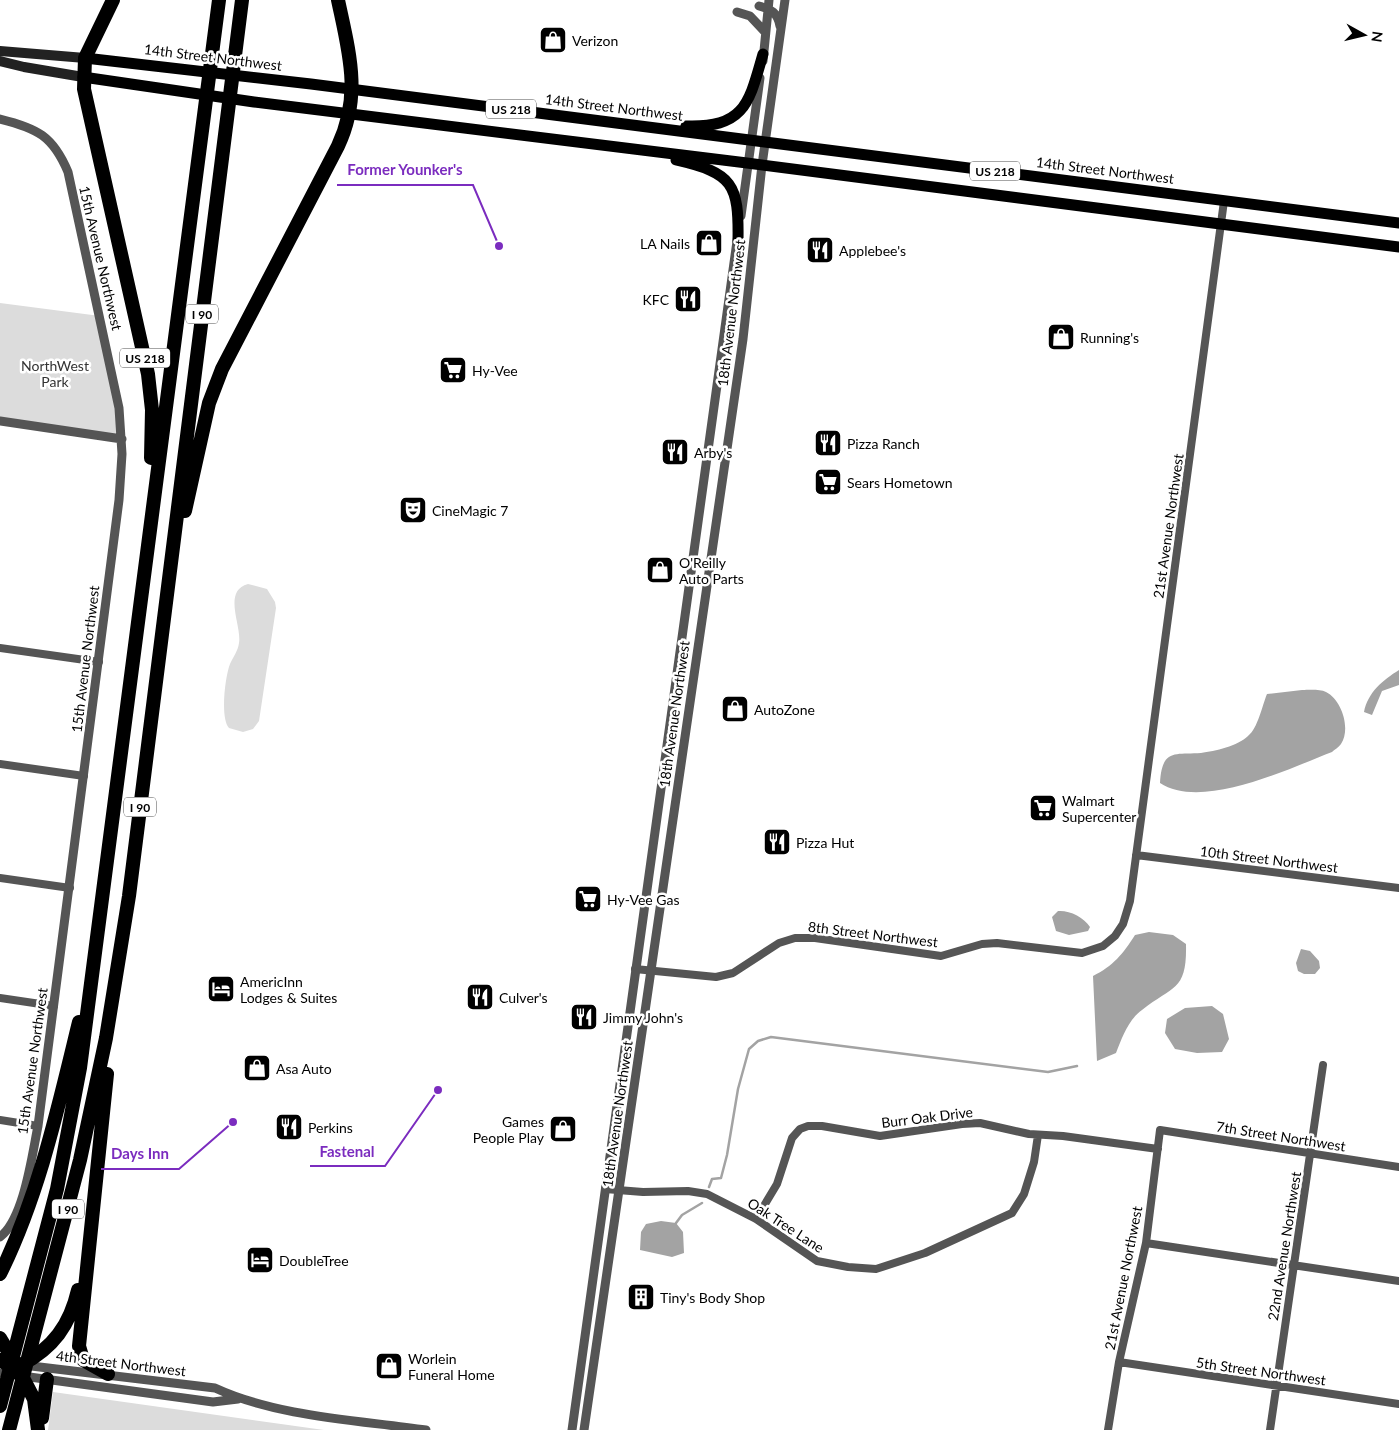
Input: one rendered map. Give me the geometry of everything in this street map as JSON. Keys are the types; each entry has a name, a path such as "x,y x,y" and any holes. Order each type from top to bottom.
{"highway":[{"path":"85,58 112,0"},
{"name":"I 90","path":"0,1406 63,1160 80,1068 219,0"},
{"name":"I 90","path":"9,1430 80,1160 116,986 242,0"},
{"path":"162,627 209,403 229,354 338,146 350,112 353,90 351,63 338,0"},
{"name":"US 218","path":"85,58 84,89 143,350 151,395 151,458 137,624"},
{"path":"0,1274 33,1195 58,1109 94,961"},
{"path":"18,1370 57,1339 67,1323 85,1267 116,986"},
{"path":"0,1285 10,1264 10,1253"},
{"path":"85,1267 87,1277 79,1346 84,1360 108,1374"},
{"path":"0,1338 34,1400 38,1430"},
{"path":"18,1370 41,1424 38,1430"}],"main road":[{"name":"14th Street Northwest","path":"0,50 185,69 1224,201"},
{"path":"625,124 689,126 712,124 732,118 742,110 750,99 764,54"},
{"path":"0,61 24,67 181,92 350,112"},
{"name":"US 218","path":"350,112 1399,247"},
{"path":"621,147 682,161 718,173 728,182 735,194 738,209 738,241"},
{"name":"US 218","path":"1224,201 1399,224"}],"street":[{"name":"18th Avenue Northwest","path":"584,1430 603,1288 652,971 743,339 762,165 785,0"},
{"name":"18th Avenue Northwest","path":"572,1430 738,241 747,162 764,54 765,4"},
{"path":"765,32 750,16 737,12 765,4 779,19 780,31"},
{"name":"15th Avenue Northwest","path":"0,119 20,124 41,133 57,149 68,172 114,378 122,439 120,493 38,1126 16,1214 5,1233 0,1237"},
{"name":"21st Avenue Northwest","path":"1136,855 1224,201"},
{"path":"0,421 122,439"},
{"path":"0,648 99,662"},
{"path":"0,764 84,776"},
{"name":"8th Street Northwest","path":"635,969 716,977 733,973 779,943 796,938 816,938 941,956 982,944 997,943 1074,953 1091,951 1111,940 1123,924 1130,901 1136,855"},
{"name":"10th Street Northwest","path":"1136,855 1399,888"},
{"path":"0,878 70,888"},
{"path":"0,998 54,1006"},
{"name":"22nd Avenue Northwest","path":"1270,1430 1292,1266 1323,1065"},
{"path":"0,1120 38,1126"},
{"name":"Burr Oak Drive","path":"756,1219 777,1184 792,1138 800,1130 808,1126 822,1126 880,1136 980,1123 1038,1135 1062,1136 1158,1149"},
{"name":"21st Avenue Northwest","path":"1108,1430 1119,1362 1146,1243 1160,1130"},
{"name":"7th Street Northwest","path":"1160,1130 1399,1167"},
{"name":"Oak Tree Lane","path":"605,1189 619,1191 699,1192 720,1199 756,1219 817,1261 866,1269 893,1265 967,1235 1012,1213 1024,1194 1034,1162 1038,1135"},
{"path":"1146,1243 1399,1281"},
{"path":"592,1286 603,1288"},
{"name":"5th Street Northwest","path":"1119,1362 1399,1404"},
{"name":"4th Street Northwest","path":"18,1370 108,1374 215,1388 238,1399 294,1411 426,1430"},
{"name":"4th Street Northwest","path":"18,1370 213,1402 238,1399"},
{"path":"565,1430 574,1418"}],"green space":[{"name":"NorthWest Park","path":"0,303 100,316 122,439 0,421"},
{"path":"248,584 267,589 275,602 276,608 259,721 253,729 243,732 229,728 226,723 224,697 228,670 239,643 235,610 236,594 240,588"},
{"path":"53,1392 324,1430 48,1430"}],"shaded area":[{"path":"1399,670 1399,685 1382,691 1372,715 1364,712 1369,698 1377,687"},
{"path":"1302,690 1326,692 1332,696 1340,708 1345,723 1344,738 1340,745 1332,752 1270,776 1222,790 1199,792 1178,790 1160,783 1161,772 1167,759 1177,754 1201,753 1226,748 1244,740 1254,728 1267,694"},
{"path":"1058,911 1080,917 1090,927 1088,931 1069,935 1056,931 1052,917"},
{"path":"1149,932 1173,935 1186,944 1186,959 1181,979 1170,991 1137,1014 1126,1030 1116,1053 1097,1061 1093,976 1117,959 1135,935"},
{"path":"1301,949 1310,951 1319,961 1320,968 1315,974 1304,974 1298,971 1296,963"},
{"path":"1212,1006 1223,1014 1229,1039 1222,1052 1197,1053 1175,1049 1165,1033 1167,1019 1185,1008"},
{"path":"661,1221 676,1223 683,1232 684,1253 672,1257 640,1250 641,1232 646,1224"}],"waterway":[{"path":"709,1187 712,1179 721,1178 727,1155 738,1089 749,1049 758,1041 771,1037 1048,1072 1077,1066"},
{"path":"676,1223 682,1215 702,1203"}],"place":[{"name":"Verizon","path":"553,40"},
{"name":"LA Nails","path":"709,243"},
{"name":"Former Younker's","path":"499,246"},
{"name":"Applebee's","path":"820,250"},
{"name":"KFC","path":"688,299"},
{"name":"Running's","path":"1061,337"},
{"name":"Hy-Vee","path":"453,370"},
{"name":"Pizza Ranch","path":"828,443"},
{"name":"Arby's","path":"675,452"},
{"name":"Sears Hometown","path":"828,482"},
{"name":"CineMagic 7","path":"413,510"},
{"name":"O'Reilly Auto Parts","path":"660,570"},
{"name":"AutoZone","path":"735,709"},
{"name":"Walmart Supercenter","path":"1043,808"},
{"name":"Pizza Hut","path":"777,842"},
{"name":"Hy-Vee Gas","path":"588,899"},
{"name":"AmericInn Lodges & Suites","path":"221,989"},
{"name":"Culver's","path":"480,997"},
{"name":"Jimmy John's","path":"584,1017"},
{"name":"Asa Auto","path":"257,1068"},
{"name":"Fastenal","path":"438,1090"},
{"name":"Days Inn","path":"233,1122"},
{"name":"Perkins","path":"289,1127"},
{"name":"Games People Play","path":"563,1129"},
{"name":"DoubleTree","path":"260,1260"},
{"name":"Tiny's Body Shop","path":"641,1297"},
{"name":"Worlein Funeral Home","path":"389,1366"}]}
